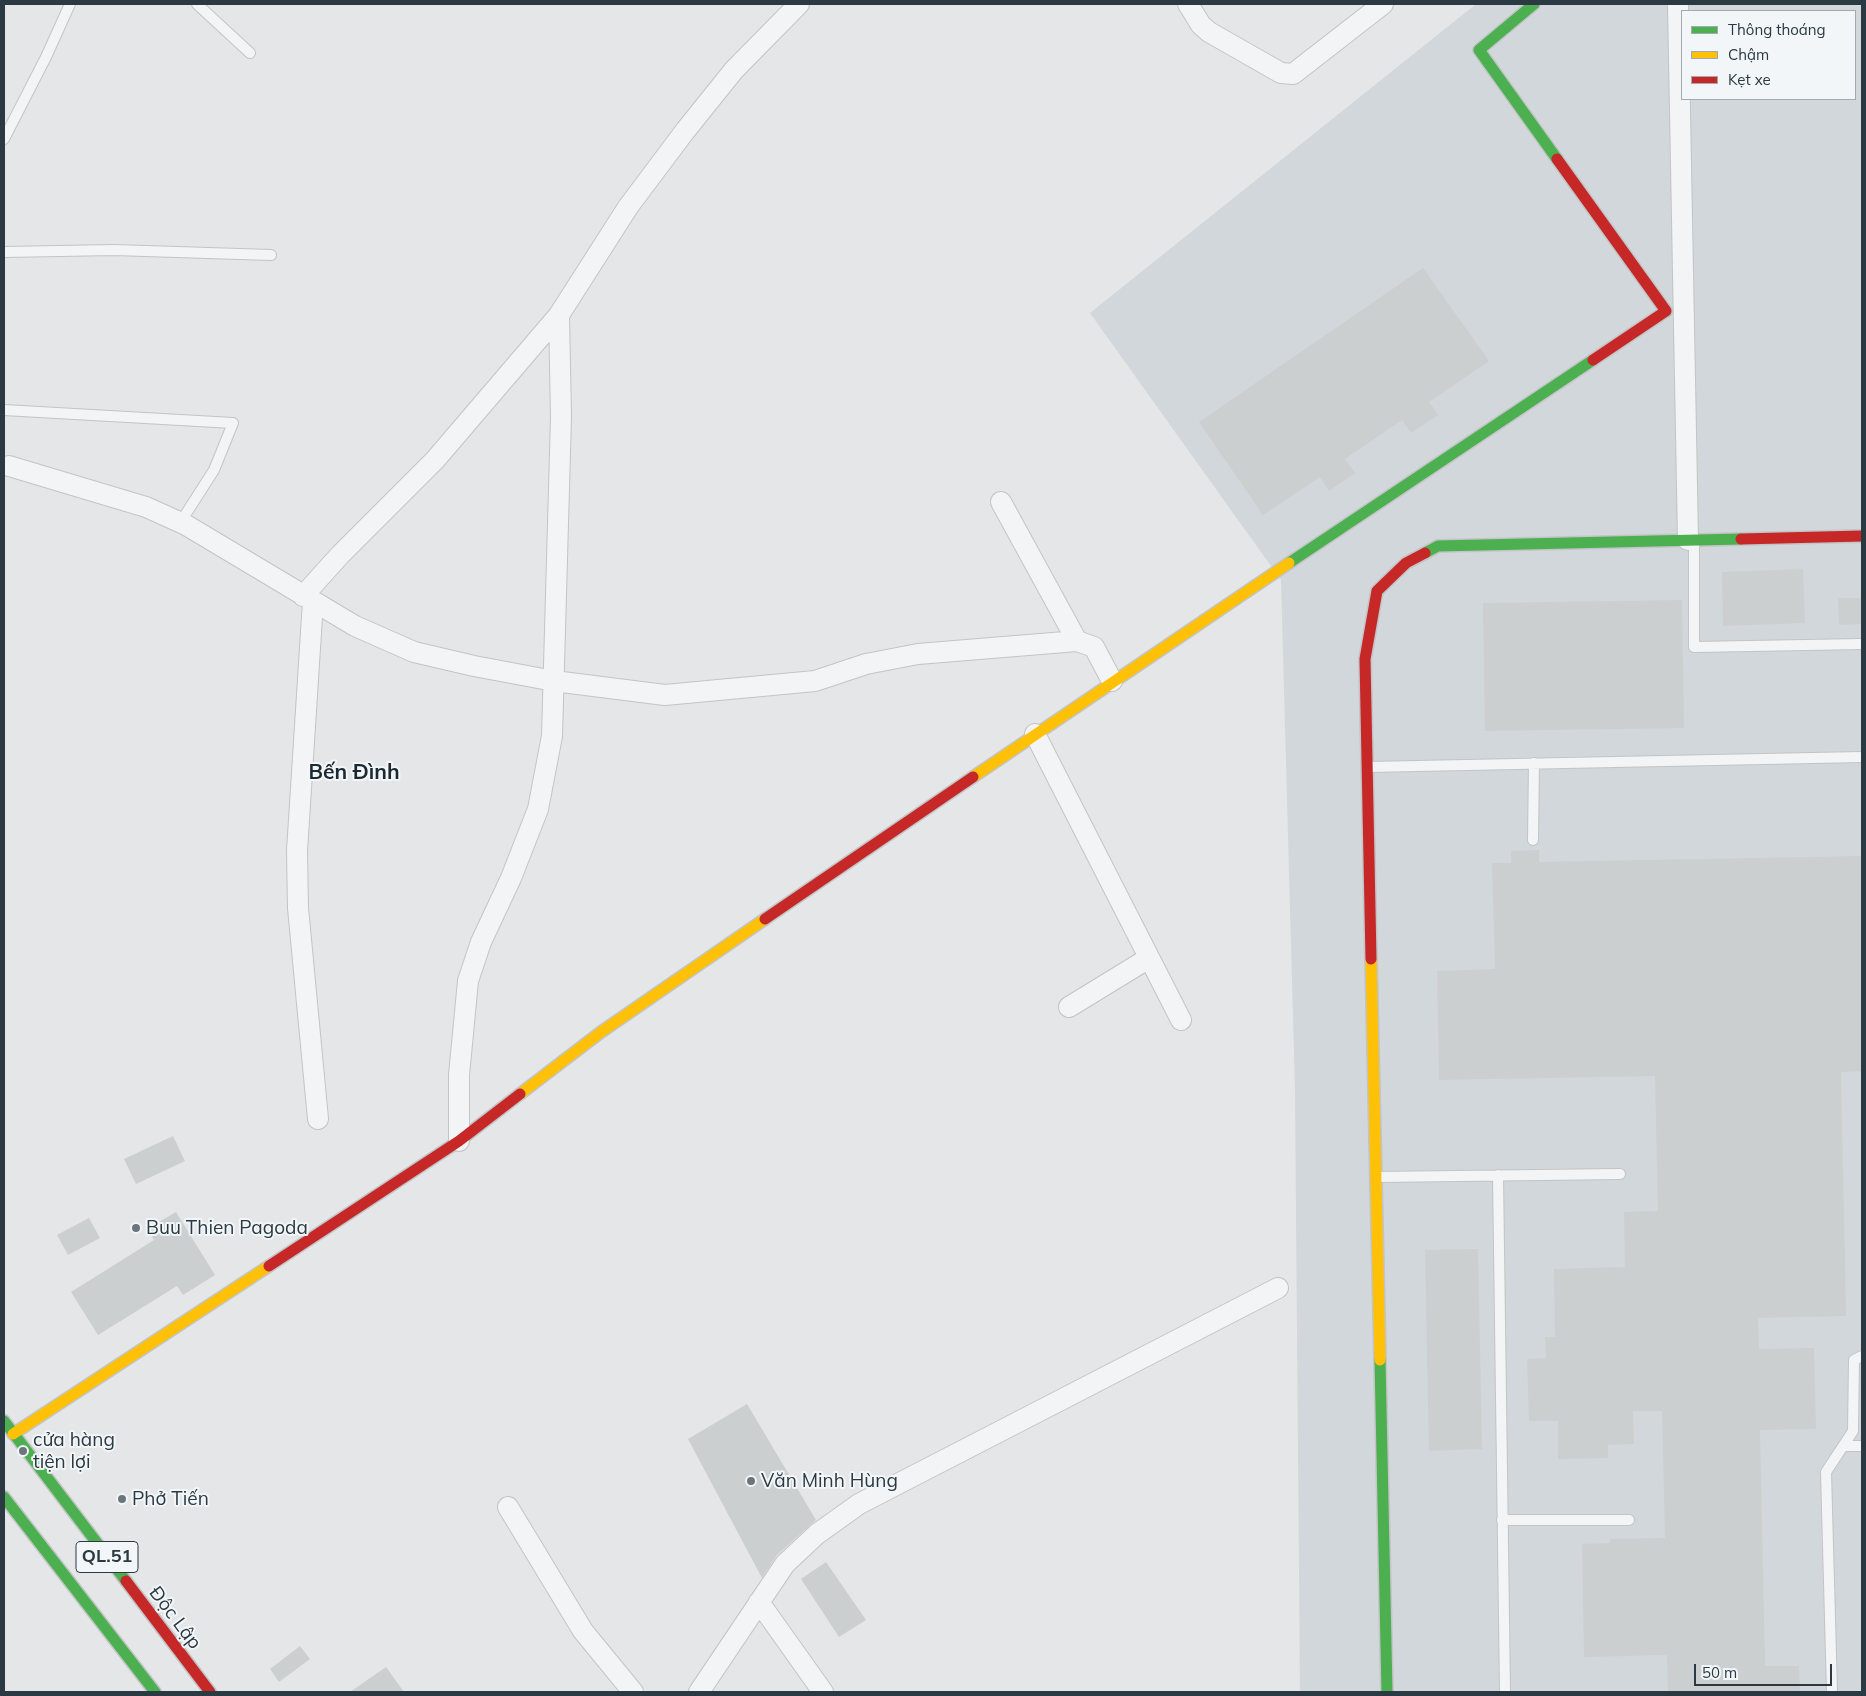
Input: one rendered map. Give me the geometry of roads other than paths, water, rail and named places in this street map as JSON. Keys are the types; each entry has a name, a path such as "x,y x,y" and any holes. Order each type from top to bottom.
{"main road":[{"path":"13,1434 459,1141 601,1032 1112,681 1666,311 1479,50 1534,4"},
{"path":"1387,1692 1365,659 1376,591 1406,563 1438,546 1862,536"},
{"name":"Độc Lập","path":"4,1421 210,1692"},
{"name":"QL.51","path":"4,1497 155,1692"}],"street":[{"path":"318,1119 298,908 297,851 308,599 340,555 435,460 559,315 628,207 685,131 734,70 799,4"},
{"path":"1188,4 1201,25 1209,32 1281,73 1293,74 1383,4"},
{"path":"1678,4 1691,540"},
{"path":"459,1141 459,1075 468,981 481,942 511,878 538,809 552,736 561,417 559,315"},
{"path":"9,466 146,507 180,523 355,626 414,652 474,666 554,680 665,695 815,681 866,664 918,654 1077,641 1094,647 1112,681"},
{"path":"1000,502 1077,641"},
{"path":"1035,734 1181,1020"},
{"path":"1069,1007 1149,958"},
{"path":"699,1692 791,1558 817,1534 859,1504 1278,1288"},
{"path":"508,1507 583,1631 633,1692"},
{"path":"759,1602 823,1692"}],"lane":[{"path":"4,139 46,57 70,4"},
{"path":"197,4 250,53"},
{"path":"4,252 114,250 271,255"},
{"path":"4,410 233,423 214,470 180,523"},
{"path":"1691,540 1694,647 1862,644"},
{"path":"1367,767 1862,757"},
{"path":"1533,840 1534,763"},
{"path":"1376,1176 1620,1174"},
{"path":"1498,1175 1505,1692"},
{"path":"1832,1692 1826,1472 1853,1431 1854,1360 1862,1356"},
{"path":"1843,1446 1862,1446"},
{"path":"1502,1520 1629,1520"}],"place":[{"name":"Buu Thien Pagoda","path":"136,1228"},
{"name":"cửa hàng tiện lợi","path":"23,1451"},
{"name":"Văn Minh Hùng","path":"751,1481"},
{"name":"Phở Tiến","path":"122,1499"}],"district":[{"name":"Bến Đình","path":"354,773"}]}
